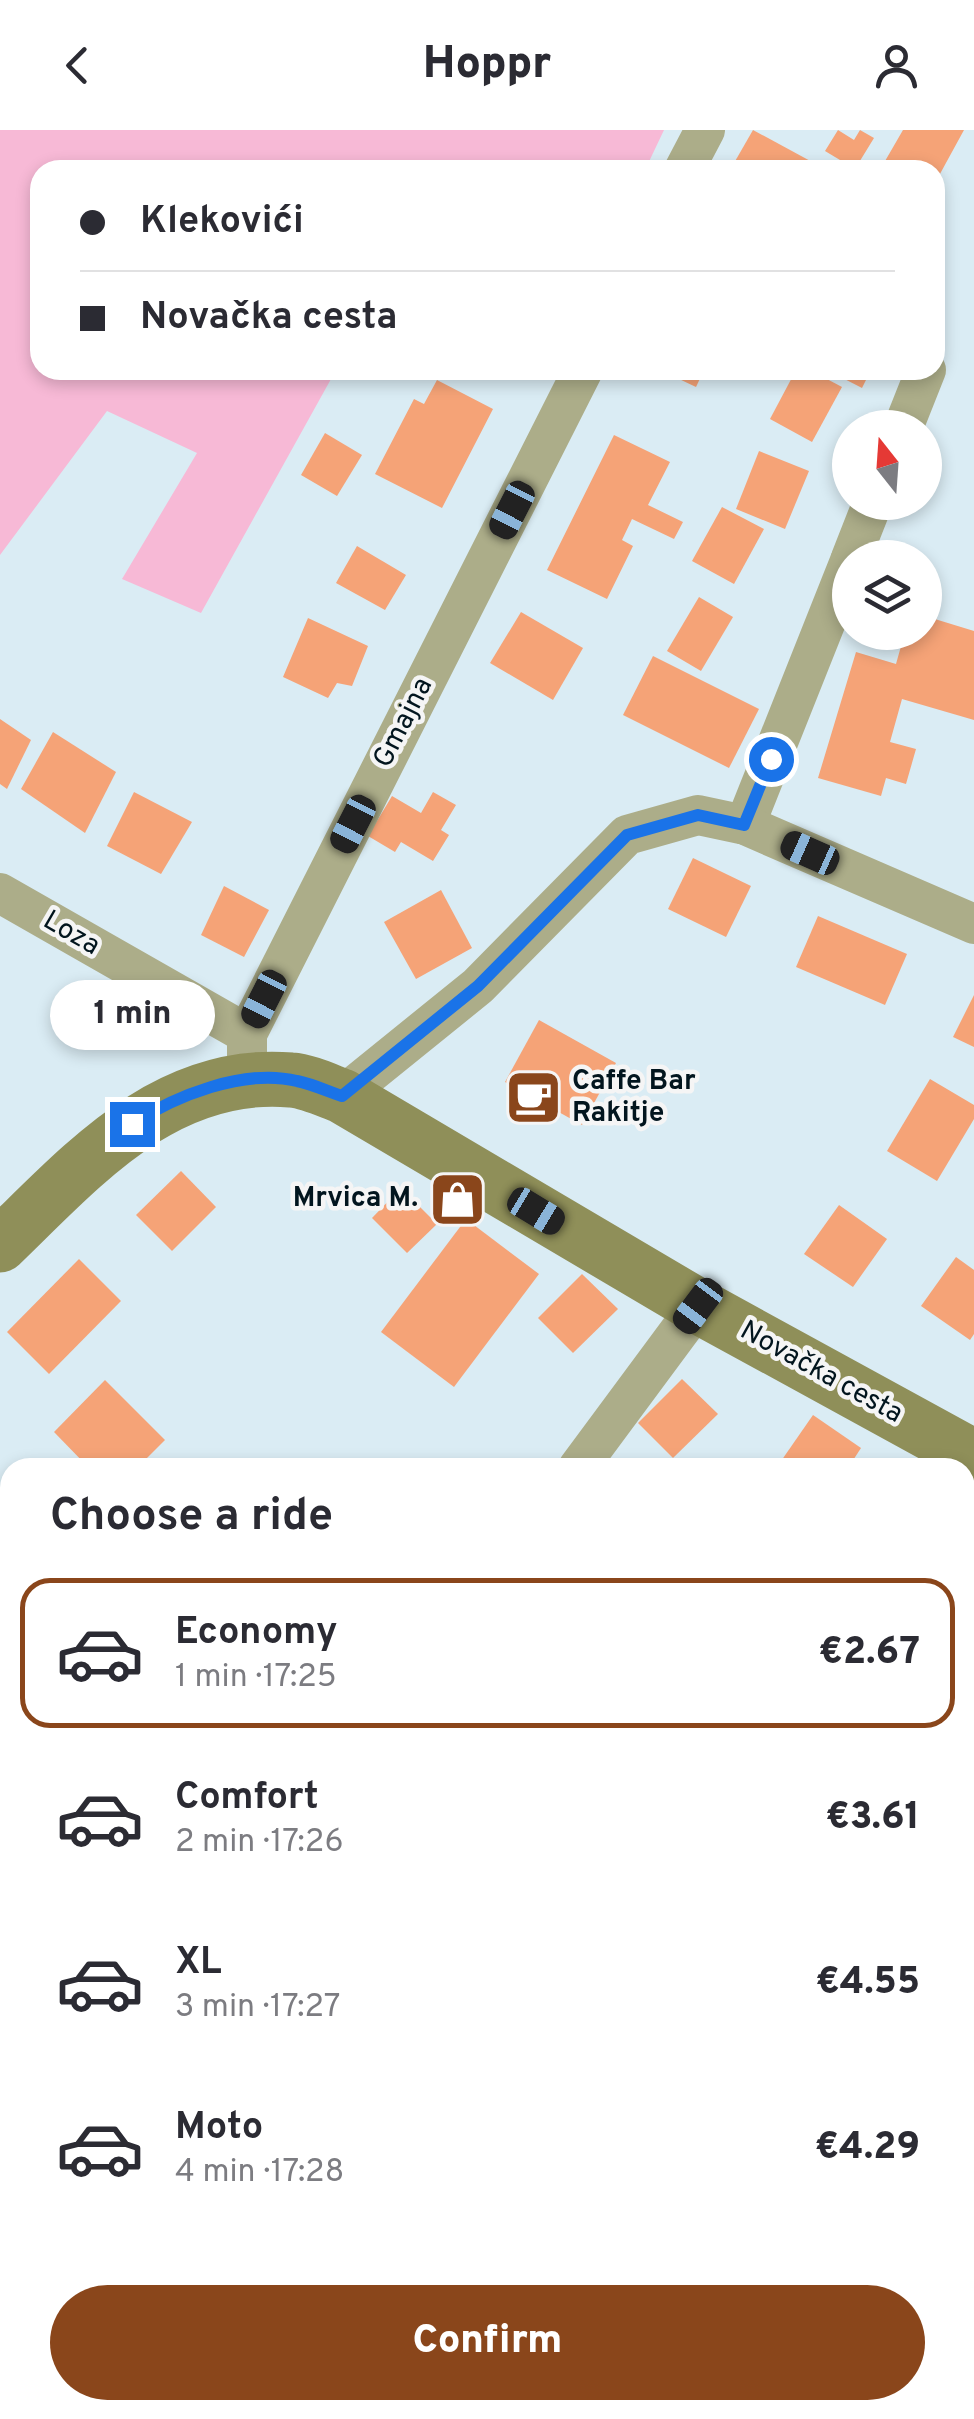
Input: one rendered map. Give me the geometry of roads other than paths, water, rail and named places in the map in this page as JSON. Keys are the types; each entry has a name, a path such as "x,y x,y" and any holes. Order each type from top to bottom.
{"street":[{"path":"689,160 704,130"},
{"name":"Gmajna","path":"247,1057 578,380"},
{"path":"910,410 922,380"},
{"path":"744,825 832,606"},
{"path":"342,1096 478,986 627,835 698,815 744,825 974,924"},
{"name":"Loza","path":"0,893 247,1057"},
{"name":"Novačka cesta","path":"0,1245 109,1140 247,1057 294,1080 342,1096 698,1306 974,1457"},
{"path":"585,1458 698,1306"}],"place":[{"name":"Caffe Bar Rakitje","path":"533,1098"},
{"name":"Mrvica M.","path":"457,1199"}]}
